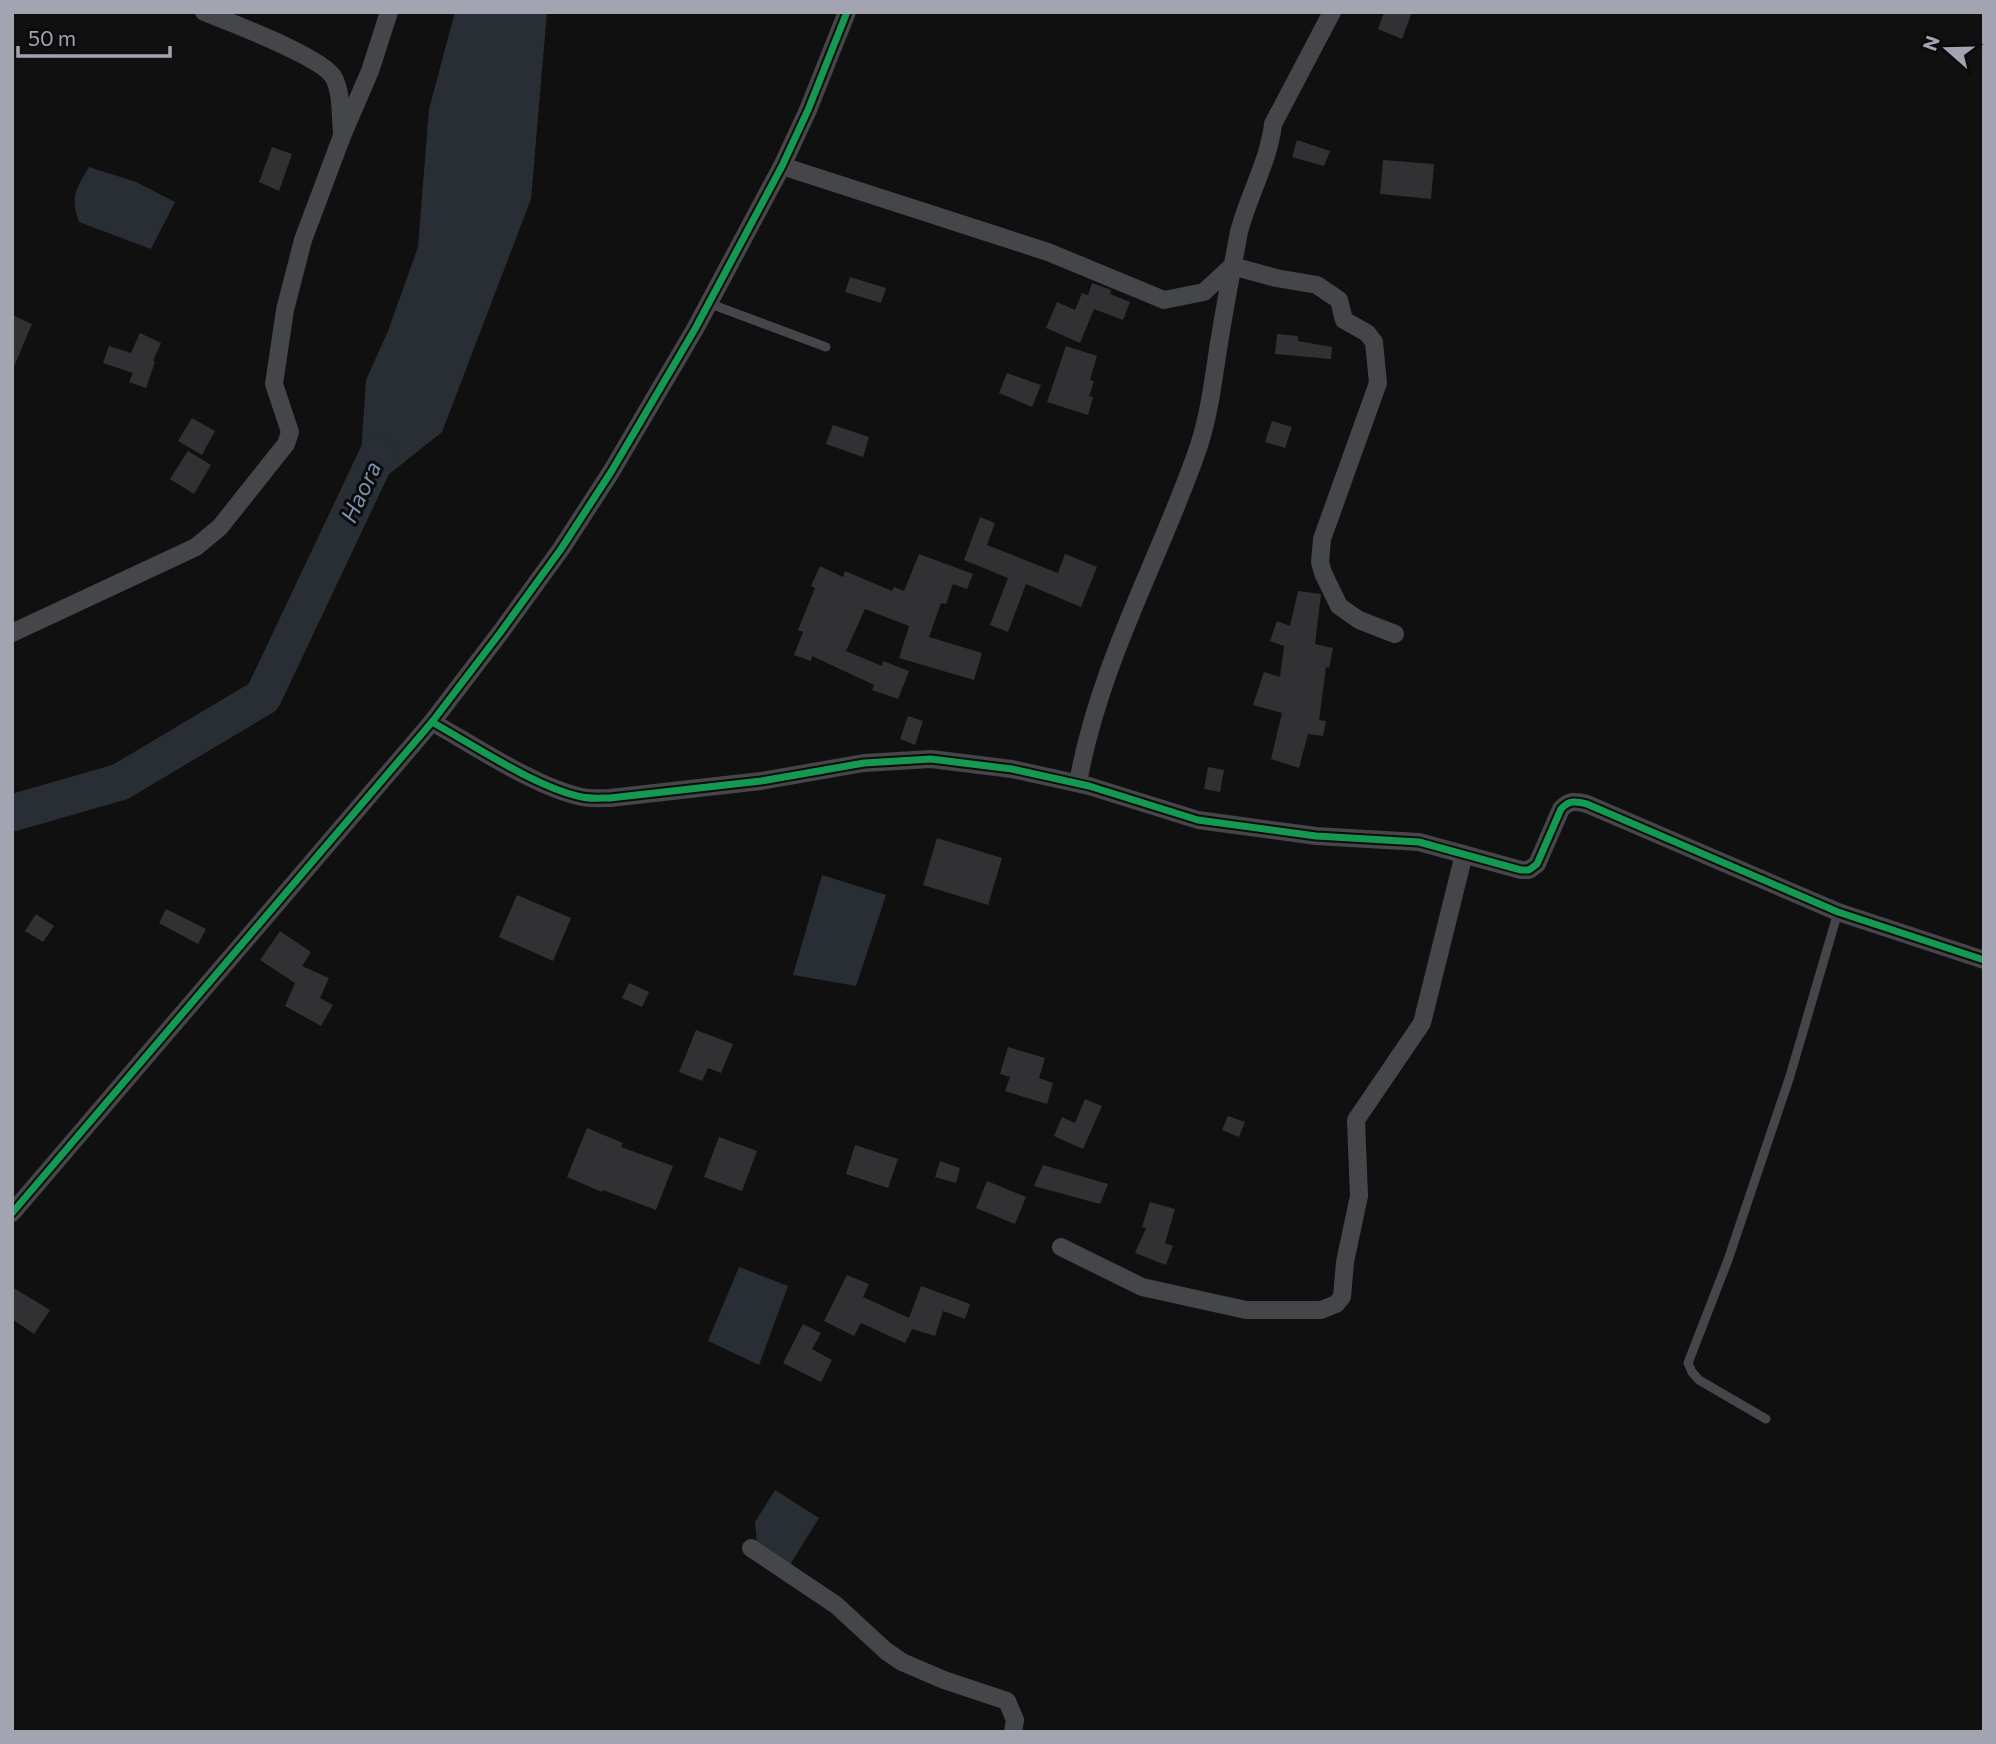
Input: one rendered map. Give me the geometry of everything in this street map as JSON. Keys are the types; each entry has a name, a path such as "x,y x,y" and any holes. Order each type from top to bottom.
{"street":[{"path":"204,12 302,54 325,67 337,86 342,136"},
{"path":"12,633 196,547 220,527 286,444 290,432 274,384 285,310 303,240 370,71 389,12"},
{"path":"12,1213 432,722 561,550 611,472 708,303 782,166 848,12"},
{"path":"1078,783 1086,741 1108,670 1196,455 1209,406 1232,266 1245,210 1271,141 1273,124 1332,12"},
{"path":"782,166 1048,252 1164,300 1204,292 1232,266"},
{"path":"1232,266 1276,278 1317,285 1339,300 1344,320 1367,333 1374,342 1378,383 1322,539 1320,562 1325,581 1339,606 1359,620 1395,634"},
{"path":"432,722 560,791 584,797 610,798 761,780 864,763 931,759 1012,769 1078,783 1198,820 1316,836 1419,842 1521,870 1529,870 1537,864 1561,809 1567,802 1577,801 1838,912 1984,960"},
{"path":"1061,1247 1154,1291 1246,1310 1321,1310 1336,1304 1342,1297 1345,1262 1359,1196 1356,1120 1422,1023 1464,855"},
{"path":"751,1549 836,1605 886,1651 902,1662 944,1680 1007,1701 1015,1720 1013,1732"}],"lane":[{"path":"708,303 826,347"},
{"path":"1766,1419 1699,1380 1689,1363 1728,1260 1786,1089 1838,912"}],"water":[{"path":"455,12 547,12 531,199 442,432 358,499 366,380 388,331 418,247 429,109"},
{"path":"89,167 136,182 175,202 151,249 79,222 75,205 76,193"},
{"path":"822,875 886,895 856,986 793,975"},
{"path":"739,1267 788,1286 759,1365 708,1341"},
{"path":"775,1490 819,1518 788,1568 757,1544 755,1522"}],"building":[{"path":"1384,12 1412,12 1402,39 1378,29"},
{"path":"1297,140 1330,151 1324,166 1292,157"},
{"path":"272,147 292,154 279,191 259,182"},
{"path":"1383,160 1434,164 1431,199 1380,194"},
{"path":"850,277 886,288 881,303 845,292"},
{"path":"1092,283 1111,290 1110,294 1130,302 1123,320 1094,309 1080,343 1046,328 1057,302 1075,310 1082,293 1088,295"},
{"path":"12,315 32,324 12,371"},
{"path":"140,333 161,343 146,388 129,382 133,373 103,363 109,346 131,353"},
{"path":"1277,334 1298,336 1298,341 1332,347 1331,359 1275,354"},
{"path":"1066,346 1097,356 1090,380 1094,381 1089,396 1093,397 1088,415 1047,402"},
{"path":"1007,373 1041,385 1032,407 999,393"},
{"path":"192,418 215,431 202,455 178,441"},
{"path":"1272,421 1292,427 1285,448 1265,442"},
{"path":"833,425 869,437 863,457 826,444"},
{"path":"188,451 211,465 194,494 170,479"},
{"path":"980,517 995,523 987,545 1058,573 1065,554 1097,567 1081,607 1026,584 1008,632 990,625 1008,578 964,560"},
{"path":"919,554 973,574 967,589 953,584 946,604 941,603 929,637 982,653 974,680 899,658 909,626 865,609 846,651 882,666 883,661 909,671 898,699 872,690 874,685 812,656 811,661 794,655 803,632 798,630 815,588 811,586 820,566 843,577 845,571 892,591 894,587 904,591"},
{"path":"1298,591 1321,594 1315,644 1333,648 1329,668 1326,667 1319,720 1326,721 1323,736 1308,734 1299,768 1271,759 1282,713 1253,705 1264,672 1280,677 1284,646 1270,641 1277,621 1290,626"},
{"path":"908,716 923,721 915,745 900,739"},
{"path":"1208,767 1224,770 1220,792 1204,789"},
{"path":"937,838 1002,858 988,905 923,885"},
{"path":"517,895 571,918 553,961 499,937"},
{"path":"166,909 206,929 198,944 159,923"},
{"path":"36,914 54,926 43,942 25,931"},
{"path":"280,931 311,952 302,966 329,978 320,998 333,1005 321,1026 285,1006 295,983 260,960"},
{"path":"629,983 649,992 642,1007 622,998"},
{"path":"696,1030 733,1044 721,1073 708,1068 702,1081 679,1072"},
{"path":"1008,1047 1045,1058 1039,1078 1053,1083 1047,1104 1005,1091 1010,1077 1000,1074"},
{"path":"1085,1099 1102,1106 1083,1149 1054,1136 1062,1117 1075,1123"},
{"path":"1228,1116 1245,1122 1239,1137 1222,1130"},
{"path":"587,1128 623,1143 621,1147 673,1166 656,1210 567,1177"},
{"path":"719,1137 757,1151 742,1191 704,1177"},
{"path":"855,1145 898,1159 888,1188 846,1174"},
{"path":"940,1161 960,1168 956,1183 935,1177"},
{"path":"1043,1165 1108,1184 1100,1204 1034,1186"},
{"path":"987,1181 1026,1197 1015,1224 976,1208"},
{"path":"1150,1202 1175,1209 1165,1243 1173,1246 1166,1265 1135,1253 1146,1228 1142,1227"},
{"path":"847,1275 869,1284 863,1297 909,1318 921,1286 970,1304 965,1319 943,1311 935,1336 912,1329 905,1343 861,1323 854,1336 824,1321"},
{"path":"12,1287 50,1310 34,1334 12,1319"},
{"path":"803,1324 821,1333 812,1349 832,1360 821,1382 783,1363"}],"waterway":[{"name":"Haora","path":"12,813 120,782 263,697 378,454"}],"cycle path":[{"path":"12,1213 432,722 561,549 611,472 695,329 782,166 808,110 847,12"},
{"path":"432,722 545,785 585,798 610,798 761,781 864,763 931,759 1012,769 1089,786 1198,820 1316,836 1419,842 1521,870 1529,870 1537,864 1561,809 1570,803 1579,802 1838,912 1984,960"}]}
